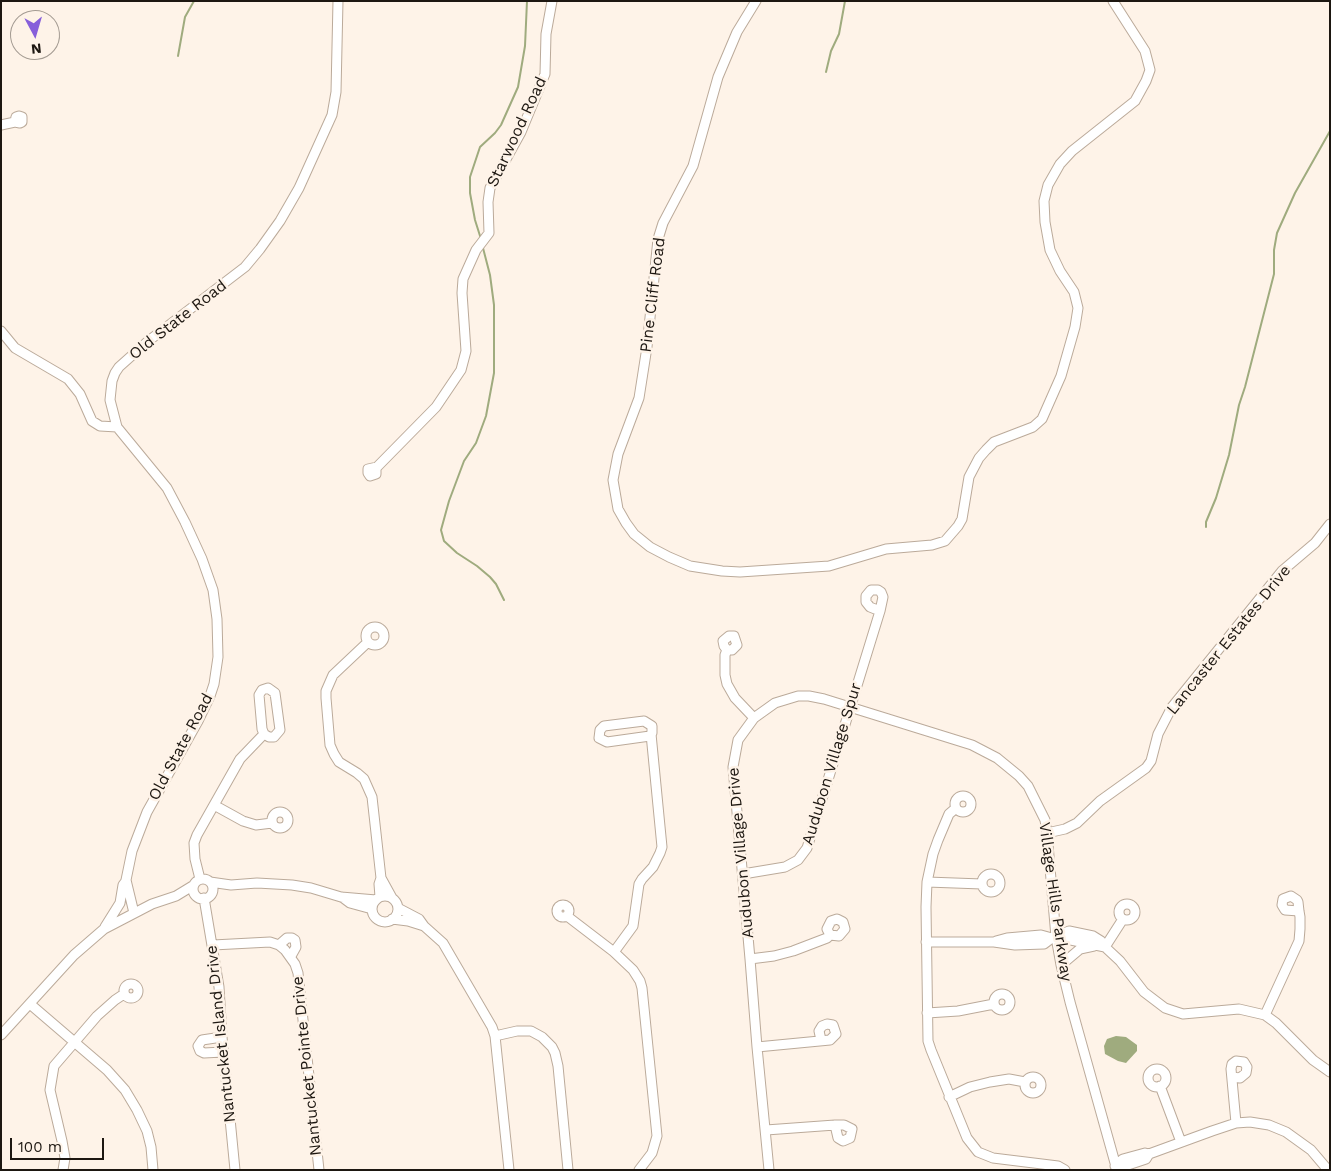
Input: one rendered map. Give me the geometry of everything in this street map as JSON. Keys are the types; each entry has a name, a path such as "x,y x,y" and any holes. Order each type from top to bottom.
{"street":[{"name":"Old State Road","path":"134,913 126,880 132,851 147,812 204,709 214,684 218,657 217,619 213,590 202,559 185,522 167,488 117,427 110,400 115,373 147,342 245,267 280,221 299,188 334,109 338,1"},
{"name":"Starwood Road","path":"374,468 426,419 445,395 461,370 466,351 462,293 463,279 476,250 489,233 488,202 490,188 521,132 545,74 546,34 552,1"},
{"name":"Pine Cliff Road","path":"756,1 736,32 718,77 693,166 663,223 658,240 647,347 639,398 618,454 613,480 618,509 626,524 634,534 650,547 690,566 740,572 829,566 886,549 932,545 945,541 962,519 969,477 979,458 994,442 1033,427 1042,419 1061,376 1075,328 1078,308 1074,292 1060,272 1050,250 1045,222 1044,201 1048,184 1060,164 1072,151 1135,101 1146,82 1150,70 1145,51 1113,1"},
{"path":"1,125 15,122"},
{"path":"1,331 15,348 68,379 80,394 92,422 100,426 117,427"},
{"name":"Lancaster Estates Drive","path":"1047,833 1065,829 1077,823 1100,801 1146,768 1151,761 1158,734 1172,707 1282,570 1315,543 1330,524"},
{"name":"Audubon Village Spur","path":"742,874 785,867 791,865 804,854 810,841 849,707 880,611"},
{"path":"368,642 333,675 329,683 326,698 330,745 339,762 358,773 364,779 372,798 381,878 392,898 398,908 419,919 443,943 489,1020 496,1036 509,1170"},
{"path":"727,650 724,658 727,684 735,698 754,718"},
{"path":"268,688 275,692 280,730 274,737 264,734 259,696 262,690 268,688"},
{"name":"Audubon Village Drive","path":"769,1170 733,767 738,740 754,718 765,708 798,696 809,696 849,707 948,738"},
{"path":"614,952 632,926 637,889 642,878 653,868 662,847 651,734 652,726 644,721 604,726 599,732 601,740 607,742 645,738 651,734"},
{"path":"204,896 193,891 197,882 194,843 240,759 264,734"},
{"name":"Village Hills Parkway","path":"948,738 972,745 997,758 1028,786 1040,808 1047,833 1054,937 1116,1168"},
{"path":"214,805 243,821 256,825 272,823"},
{"path":"956,808 949,814 936,847 927,882 928,1041 967,1138 978,1152 993,1158 1046,1164 1050,1168 1058,1166 1065,1170"},
{"path":"381,878 373,914 379,920 388,921 396,916 398,908"},
{"path":"104,929 120,903 123,885 126,880"},
{"path":"1,1035 74,955 104,929 152,904 176,896 197,882 206,880 231,885 257,883 292,885 311,888 341,897 350,903 376,902 385,896 392,898"},
{"path":"204,896 212,890 210,882"},
{"path":"927,882 982,884"},
{"path":"176,896 204,896 231,885"},
{"name":"Nantucket Island Drive","path":"204,896 219,987 223,1052 235,1170"},
{"path":"1265,1015 1297,946 1300,929 1299,911 1297,900 1294,896 1288,896 1283,899 1283,908 1288,911 1299,911"},
{"path":"567,916 614,952 637,975 644,994 656,1136 652,1153 639,1170"},
{"path":"392,919 424,926"},
{"path":"1104,947 1123,919"},
{"path":"926,942 1044,944 1066,932 1093,936 1101,941 1104,947 1114,955 1144,992 1165,1008 1183,1014 1239,1009 1265,1015 1276,1023 1313,1060 1330,1072"},
{"path":"750,959 774,956 787,952 819,941 830,934"},
{"path":"1054,937 1104,947"},
{"path":"213,944 258,941 279,945 287,938 292,938 295,940 296,947 291,956"},
{"name":"Nantucket Pointe Drive","path":"279,945 291,956 298,973 319,1170"},
{"path":"1062,965 1073,953 1080,949 1094,946"},
{"path":"63,1170 65,1158 50,1090 54,1066 74,1041 109,1005 124,994"},
{"path":"30,1004 117,1080 138,1110 147,1131 151,1147 153,1170"},
{"path":"927,1013 958,1012 994,1004"},
{"path":"496,1036 517,1031 531,1031 542,1037 552,1047 558,1066 568,1170"},
{"path":"222,1037 202,1040 198,1046 200,1051 204,1053 223,1052"},
{"path":"757,1046 825,1040"},
{"path":"1232,1074 1236,1123"},
{"path":"949,1097 970,1087 1009,1079 1025,1082"},
{"path":"1160,1086 1181,1142"},
{"path":"1116,1168 1181,1142 1236,1123 1250,1122 1269,1125 1286,1132 1311,1150 1328,1170"},
{"path":"766,1130 839,1125"},
{"path":"1131,1170 1146,1157"}],"shaded area":[{"path":"1116,1036 1126,1037 1137,1045 1137,1051 1126,1063 1105,1054 1104,1046 1107,1039"}],"waterway":[{"path":"178,56 185,17 194,1"},
{"path":"481,239 470,193 470,177 480,147 501,125 518,87 525,46 527,1"},
{"path":"826,72 831,51 839,34 845,1"},
{"path":"1206,527 1206,522 1216,498 1229,455 1239,405 1274,274 1274,250 1277,233 1295,193 1330,131"},
{"path":"483,248 490,275 494,305 494,373 486,416 476,443 464,461 449,501 441,530 444,541 490,577 504,600"}]}
